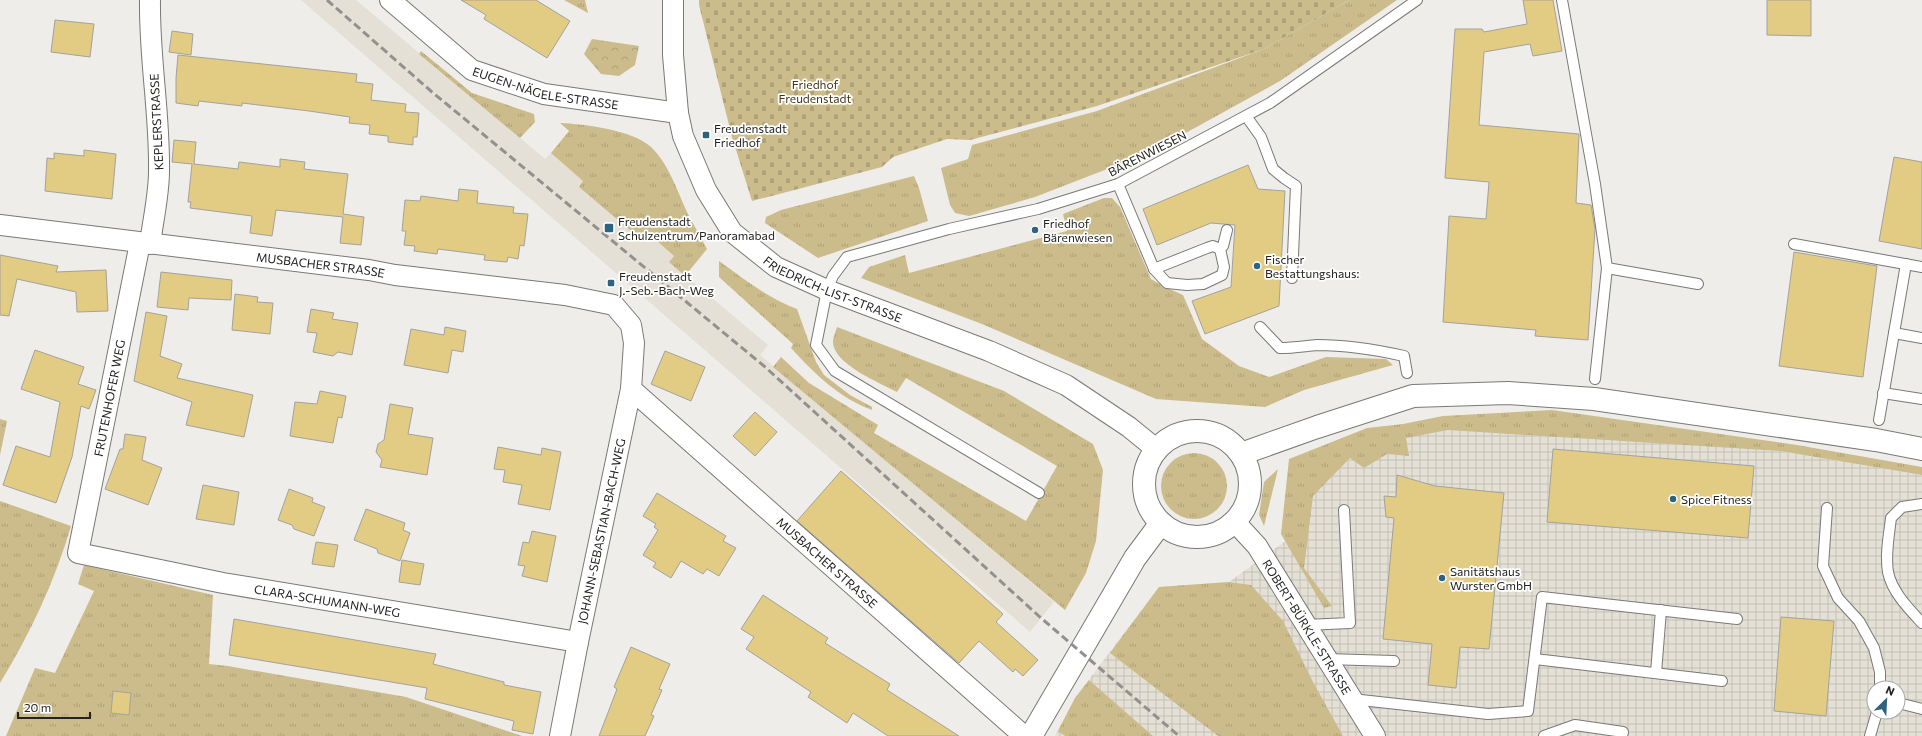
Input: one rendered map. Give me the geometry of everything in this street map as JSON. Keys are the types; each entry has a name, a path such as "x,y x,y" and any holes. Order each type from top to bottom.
{"street":[{"name":"KEPLERSTRASSE","path":"145,243 159,172 150,0"},
{"name":"EUGEN-NÄGELE-STRASSE","path":"390,0 472,70 544,94 678,113"},
{"name":"FRIEDRICH-LIST-STRASSE","path":"673,0 673,55 678,113 683,136 706,190 732,232 776,266 827,290 989,351 1066,385 1129,427 1156,449"},
{"name":"MUSBACHER STRASSE","path":"0,225 565,295 614,305 631,325"},
{"name":"FRUTENHOFER WEG","path":"78,553 145,243"},
{"name":"JOHANN-SEBASTIAN-BACH-WEG","path":"560,736 578,642 631,389 634,343 631,325"},
{"name":"MUSBACHER STRASSE","path":"631,389 1024,736"},
{"path":"1241,454 1317,427 1413,396 1508,393 1594,399 1876,440 1922,449"},
{"path":"1187,431 1205,431 1223,437 1237,448 1241,454 1246,463 1250,480 1249,497 1242,512 1231,525 1216,534 1200,537 1183,536 1167,529 1154,516 1146,500 1143,482 1147,464 1156,449 1170,438 1187,431"},
{"name":"ROBERT-BÜRKLE-STRASSE","path":"1234,521 1257,546 1375,736"},
{"path":"1031,736 1135,558 1161,523"},
{"name":"CLARA-SCHUMANN-WEG","path":"78,553 223,583 578,642"}],"lane":[{"name":"BÄRENWIESEN","path":"1039,493 834,371 816,345 827,290 832,276 847,257 949,229 1038,209 1118,184 1270,103 1417,0"},
{"path":"1562,0 1595,184 1607,268 1596,379"},
{"path":"1246,116 1261,137 1273,169 1296,186 1292,278"},
{"path":"1118,184 1154,269 1168,283 1187,285 1204,284 1222,275 1224,268 1220,249 1223,246 1227,230"},
{"path":"1794,244 1922,267"},
{"path":"1154,269 1213,246 1220,249"},
{"path":"1879,420 1906,264"},
{"path":"1607,268 1698,284"},
{"path":"1260,327 1280,348 1300,348 1317,345 1380,351 1404,356 1407,373"},
{"path":"1894,333 1922,338"},
{"path":"1884,393 1922,399"},
{"path":"1922,504 1902,508 1891,518 1888,572 1895,589 1907,607 1922,623"},
{"path":"1827,508 1823,566 1838,598 1859,621 1874,648 1880,672 1880,680"},
{"path":"1305,625 1350,623 1344,510"},
{"path":"1352,699 1488,714 1528,711 1542,597 1737,619"},
{"path":"1656,673 1661,610"},
{"path":"1326,659 1394,661"},
{"path":"1535,659 1722,682"},
{"path":"1906,705 1922,709"},
{"path":"1870,736 1875,720"},
{"path":"1544,736 1575,725 1623,732 1622,736"}],"shaded area":[{"path":"301,0 356,0 545,159 551,153 584,181 579,187 644,241 649,235 674,256 669,262 768,345 760,355 1054,602 1030,632"},
{"path":"1448,422 1780,451 1922,475 1922,736 1055,736 1075,698 1159,587 1229,582 1302,529 1304,465"}],"green space":[{"path":"564,0 585,0 588,13"},
{"name":"Friedhof Freudenstadt","path":"699,0 1349,0 1264,49 1097,106 970,140 947,139 893,157 882,167 752,201 732,137"},
{"path":"1349,0 1397,0 1280,81 1151,152 1035,197 969,216 955,213 950,205 941,168 968,159 972,145 1097,111 1264,49"},
{"path":"592,39 639,46 635,65 619,76 601,74 584,54"},
{"path":"421,51 472,93 534,114 535,122 520,138 419,54"},
{"path":"560,123 582,125 621,132 643,141 658,154 673,180 689,216 707,249 685,276 669,262 674,256 650,235 644,242 579,187 583,181 551,153 569,131"},
{"path":"914,176 919,188 928,221 818,258 765,223 766,217 781,210"},
{"path":"1104,198 1112,198 1120,207 1151,279 1183,295 1202,339 1239,366 1269,377 1326,357 1386,359 1393,365 1304,390 1265,407 1156,399 982,324 861,278 869,267 905,255 909,273 1067,231 1063,214"},
{"path":"719,261 766,294 797,309 816,362 824,375 850,395 872,407 872,410 838,392 809,367 791,348 793,344 719,277"},
{"path":"837,327 1004,391 1093,444 1103,470 1096,541 1086,573 1065,610 773,367 781,357 809,383 878,425 874,433 1026,521 1057,466 906,378 897,392 859,372 841,358 835,350 833,340"},
{"path":"1552,410 1797,445 1922,467 1922,475 1780,451 1448,430 1406,438 1409,456 1387,454 1364,468 1350,458 1313,496 1304,568 1332,606 1324,608 1281,534 1289,459 1367,428 1403,424 1443,416"},
{"path":"0,419 7,421 0,455"},
{"path":"1194,453 1207,456 1217,463 1224,473 1227,486 1224,499 1217,509 1207,516 1194,519 1181,516 1171,509 1164,499 1161,486 1164,473 1171,463 1181,456"},
{"path":"1278,469 1264,526 1259,515 1264,482"},
{"path":"0,501 71,526 65,547 41,607 22,646 0,683"},
{"path":"84,565 213,595 209,664 406,697 522,736 6,736 35,668 55,673 94,591 78,584"},
{"path":"1229,582 1251,585 1283,621 1313,682 1343,736 1218,736 1110,653 1159,587"},
{"path":"1089,680 1153,736 1065,736 1058,731 1075,698"}],"building":[{"path":"461,0 536,0 570,21 547,58 484,19 486,15"},
{"path":"1523,0 1553,0 1562,51 1533,56 1530,44 1484,52 1479,125 1579,134 1576,203 1591,205 1595,229 1588,340 1535,336 1536,330 1443,322 1449,216 1486,219 1489,182 1445,178 1455,29 1482,29 1484,32 1527,24"},
{"path":"1767,0 1811,0 1811,36 1767,35"},
{"path":"55,20 94,24 90,57 51,52"},
{"path":"172,31 193,34 191,55 169,52"},
{"path":"178,55 357,74 356,82 373,84 371,100 406,104 405,112 419,113 417,137 413,137 413,145 388,142 388,136 369,134 370,125 349,123 350,117 309,111 242,103 242,106 199,101 198,106 176,103"},
{"path":"174,140 196,142 194,164 238,169 239,162 280,167 280,159 305,162 304,169 348,174 343,214 364,217 361,245 340,243 343,217 276,210 272,236 250,233 252,216 190,208 191,202 188,202 192,164 172,162"},
{"path":"84,150 116,154 112,199 45,191 47,158 54,159 54,153 84,156"},
{"path":"1894,157 1922,162 1922,249 1879,241"},
{"name":"Fischer Bestattungshaus:","path":"1248,165 1258,189 1285,191 1279,306 1205,334 1192,301 1231,287 1235,225 1211,223 1157,245 1143,209"},
{"path":"459,189 478,191 477,203 514,207 513,213 528,214 524,246 520,245 518,259 508,257 507,262 484,260 485,255 438,249 437,254 414,251 415,246 404,245 406,231 402,231 405,200 420,201 421,196 458,201"},
{"path":"1794,252 1877,266 1863,377 1779,366"},
{"path":"0,255 58,266 56,272 106,270 108,311 77,312 76,292 17,279 9,316 0,315"},
{"path":"161,272 232,280 231,300 189,298 188,310 157,307"},
{"path":"235,294 258,297 257,302 273,303 270,334 232,330"},
{"path":"311,309 334,313 332,319 358,323 352,355 338,352 333,356 313,352 317,333 307,332"},
{"path":"146,312 167,316 160,356 182,364 177,378 253,395 244,437 186,425 192,402 134,381"},
{"path":"445,327 466,331 463,352 452,350 448,373 404,365 411,329 444,335"},
{"path":"35,350 84,367 78,384 96,390 89,409 81,406 72,457 56,503 3,485 16,446 50,457 60,402 21,389"},
{"path":"665,351 705,367 691,401 651,384"},
{"path":"320,391 346,396 342,418 338,417 333,443 290,436 295,402 317,404"},
{"path":"390,404 413,408 408,434 433,438 427,475 380,467 382,460 376,452 378,444 384,440"},
{"path":"755,412 777,432 755,456 733,436"},
{"path":"125,434 146,437 142,460 162,468 148,505 105,489 120,449 123,449"},
{"path":"498,447 541,455 542,448 561,452 550,510 518,504 522,485 503,482 505,470 494,469"},
{"path":"1553,449 1754,466 1748,538 1547,522"},
{"path":"841,471 1003,614 996,622 1038,660 1023,676 1015,669 1013,672 979,641 959,663 797,521"},
{"name":"Sanitätshaus Wurster GmbH","path":"1397,475 1435,486 1504,493 1489,649 1460,647 1456,688 1428,685 1432,644 1383,639 1394,518 1386,517 1384,496 1396,497"},
{"path":"203,485 239,492 234,525 196,519"},
{"path":"289,489 313,498 312,502 325,507 314,536 294,529 292,525 278,520"},
{"path":"657,493 726,536 723,541 736,548 719,576 707,569 703,574 681,561 671,578 653,567 656,563 643,555 658,530 654,527 656,524 643,516"},
{"path":"366,509 405,523 403,530 410,533 400,561 378,553 377,549 354,540"},
{"path":"532,531 556,536 547,582 522,576 525,566 518,565 523,542 529,543"},
{"path":"316,542 338,545 334,567 312,564"},
{"path":"402,560 424,564 420,585 399,582"},
{"path":"763,595 828,638 825,643 890,684 887,690 959,736 888,736 853,713 847,723 808,697 811,692 746,649 754,637 741,629"},
{"path":"1781,617 1834,621 1826,716 1774,711"},
{"path":"234,619 436,654 433,664 504,682 504,685 541,692 533,734 512,730 514,721 425,699 427,688 229,655"},
{"path":"631,647 670,664 659,689 662,690 651,715 654,716 645,736 599,736 617,689 614,687"},
{"path":"113,691 131,693 129,715 111,713"}],"railway":[{"path":"327,0 432,92 764,366 1041,618 1179,736"}],"place":[{"name":"Freudenstadt Friedhof","path":"706,135"},
{"name":"Freudenstadt Schulzentrum/Panoramabad","path":"609,228"},
{"name":"Friedhof Bärenwiesen","path":"1035,230"},
{"name":"Fischer Bestattungshaus:","path":"1257,266"},
{"name":"Freudenstadt J.-Seb.-Bach-Weg","path":"611,283"},
{"name":"Spice Fitness","path":"1673,499"},
{"name":"Sanitätshaus Wurster GmbH","path":"1442,578"}]}
